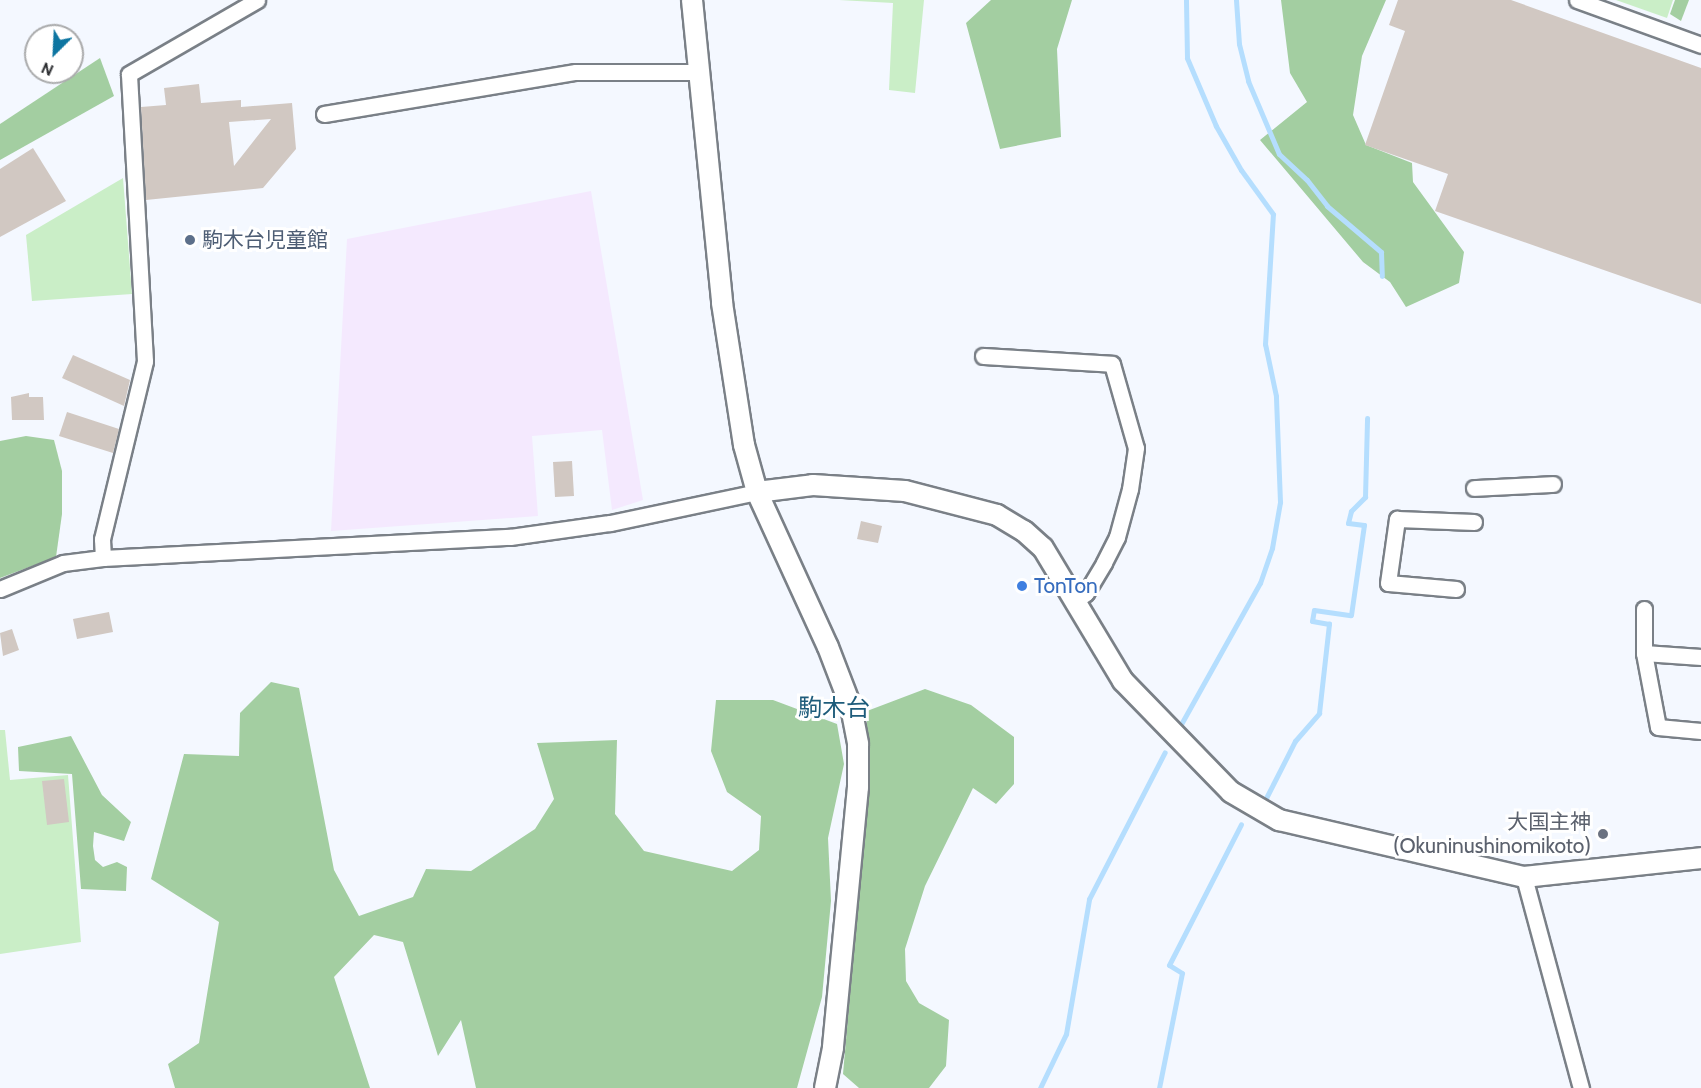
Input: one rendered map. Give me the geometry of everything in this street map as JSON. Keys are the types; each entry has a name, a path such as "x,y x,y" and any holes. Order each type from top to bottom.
{"street":[{"path":"103,558 102,539 145,362 129,74 257,0"},
{"path":"692,0 701,72 722,303 744,445 757,492 828,647 851,707 858,744 858,787 834,1036 825,1088"},
{"path":"1577,0 1701,45"},
{"path":"324,114 576,72 701,72"},
{"path":"982,356 1112,364 1136,448 1130,489 1108,555 1086,593 1073,602"},
{"path":"1474,488 1553,484"},
{"path":"0,589 63,563 103,558 510,537 610,522 757,492 813,485 905,491 997,515 1043,548 1073,602 1123,681 1231,792 1261,812 1301,826 1524,877 1701,858"},
{"path":"1456,589 1388,583 1397,519 1474,522"},
{"path":"1644,609 1644,653 1658,727 1701,731"},
{"path":"1644,653 1701,657"},
{"path":"1524,877 1581,1088"}],"shaded area":[{"path":"591,191 643,500 612,510 602,430 532,436 538,516 331,531 347,239"}],"green space":[{"path":"839,0 924,0 915,93 889,90 893,3"},
{"path":"991,0 1072,0 1057,49 1061,137 1000,149 966,23"},
{"path":"1281,0 1386,0 1362,56 1353,115 1366,145 1412,163 1413,182 1464,252 1459,283 1406,307 1390,282 1363,262 1260,140 1307,102 1290,73"},
{"path":"1616,0 1673,0 1667,18"},
{"path":"1675,0 1689,0 1681,21 1670,14"},
{"path":"100,58 114,96 0,160 0,124 61,84 84,84 84,69"},
{"path":"123,178 132,294 32,301 26,235"},
{"path":"26,436 54,440 62,471 62,514 56,557 0,578 0,441"},
{"path":"271,682 299,688 334,870 359,916 413,897 426,869 471,871 535,829 554,799 537,743 617,740 615,814 644,851 732,871 759,850 761,816 727,792 711,751 716,700 773,700 837,724 844,764 828,838 831,901 822,997 797,1088 476,1088 461,1020 438,1056 403,942 374,935 334,977 370,1088 175,1088 168,1064 199,1043 219,922 151,879 184,754 239,756 240,713"},
{"path":"925,689 971,705 1014,737 1014,784 996,804 973,788 925,886 905,949 906,981 919,1003 949,1020 946,1066 929,1088 859,1088 843,1074 867,801 867,711"},
{"path":"0,730 5,730 10,780 68,775 81,942 0,954"},
{"path":"71,736 102,795 131,822 124,841 94,832 95,860 103,867 117,862 127,867 126,891 81,889 72,774 19,771 18,747"}],"building":[{"path":"1398,0 1511,0 1701,68 1701,304 1435,211 1448,174 1365,145 1405,31 1389,25"},
{"path":"199,84 201,103 241,100 241,107 292,103 296,149 263,188 146,200 141,107 166,105 164,88","holes":["271,119 234,166 229,122"]},
{"path":"33,148 66,201 0,237 0,169"},
{"path":"73,355 130,380 124,406 62,378"},
{"path":"29,393 29,397 43,397 44,420 12,420 11,397"},
{"path":"67,412 119,429 113,453 59,436"},
{"path":"572,461 574,496 555,497 553,462"},
{"path":"861,521 882,526 878,543 857,539"},
{"path":"109,612 113,632 77,639 73,619"},
{"path":"12,629 19,650 3,656 0,633"},
{"path":"64,779 69,822 47,825 42,781"}],"waterway":[{"path":"1180,726 1260,583 1272,548 1280,502 1276,396 1265,344 1273,214 1241,170 1216,126 1187,58 1186,0"},
{"path":"1236,0 1239,44 1248,81 1279,154 1307,180 1327,206 1381,252 1382,276"},
{"path":"1266,798 1295,741 1319,713 1329,624 1312,621 1314,610 1351,615 1364,525 1348,523 1351,511 1365,497 1367,418"},
{"path":"1040,1088 1066,1034 1089,899 1165,752"},
{"path":"1159,1088 1182,973 1169,965 1241,824"}],"place":[{"name":"駒木台児童館","path":"190,240"},
{"name":"TonTon","path":"1022,586"},
{"name":"大国主神 (Okuninushinomikoto)","path":"1603,834"}],"district":[{"name":"駒木台","path":"834,708"}]}
